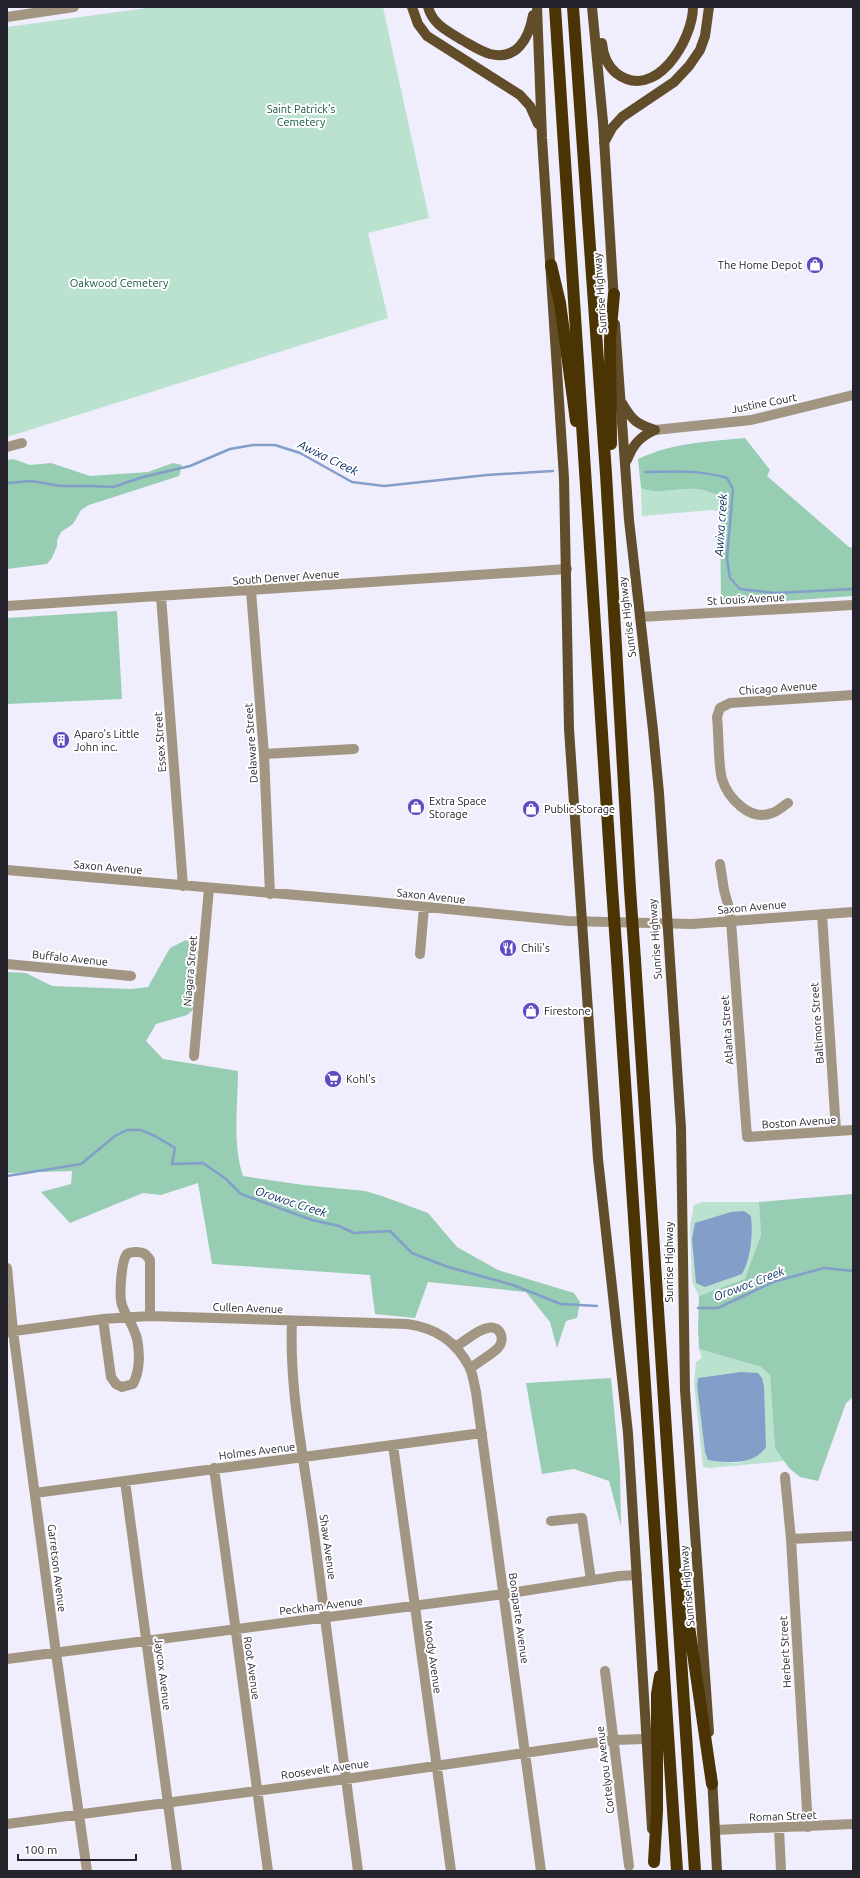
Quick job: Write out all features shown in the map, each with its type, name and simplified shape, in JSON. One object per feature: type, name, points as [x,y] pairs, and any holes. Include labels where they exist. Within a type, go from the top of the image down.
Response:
[{"type":"highway","points":[[555,7],[677,1871]]},
{"type":"highway","name":"Sunrise Highway","points":[[573,7],[606,474],[630,889],[695,1871]]},
{"type":"highway","points":[[551,265],[560,303],[573,409],[586,473]]},
{"type":"highway","points":[[606,474],[611,444],[610,339],[614,294]]},
{"type":"highway","points":[[673,1533],[686,1599],[712,1784]]},
{"type":"highway","points":[[654,1866],[657,1811],[657,1694],[663,1659]]},
{"type":"main road","points":[[412,7],[418,24],[427,36],[524,98],[535,114],[542,138]]},
{"type":"main road","points":[[428,7],[434,20],[444,29],[479,50],[498,55],[515,50],[525,41],[532,26],[536,7]]},
{"type":"main road","points":[[536,7],[542,138],[564,478],[567,569],[568,707],[598,1159],[627,1418],[654,1866]]},
{"type":"main road","points":[[593,7],[601,32],[603,52],[608,64],[621,76],[642,79],[661,71],[680,52],[691,28],[693,7]]},
{"type":"main road","name":"Sunrise Highway","points":[[593,7],[604,143],[629,520],[656,753],[681,1150],[685,1390],[703,1623],[716,1871]]},
{"type":"main road","points":[[604,143],[612,128],[622,117],[674,82],[689,66],[700,50],[705,36],[710,7]]},
{"type":"main road","points":[[620,401],[632,420],[640,425],[655,430]]},
{"type":"main road","points":[[625,464],[634,443],[642,436],[655,430]]},
{"type":"street","points":[[7,17],[74,7]]},
{"type":"street","name":"Justine Court","points":[[655,430],[751,420],[853,395]]},
{"type":"street","points":[[7,447],[22,443]]},
{"type":"street","name":"South Denver Avenue","points":[[7,606],[567,569]]},
{"type":"street","name":"Delaware Street","points":[[251,591],[264,754],[270,894]]},
{"type":"street","name":"Essex Street","points":[[161,596],[183,886]]},
{"type":"street","name":"St Louis Avenue","points":[[640,617],[853,604]]},
{"type":"street","name":"Chicago Avenue","points":[[788,803],[772,813],[758,814],[745,809],[732,800],[722,778],[717,718],[720,708],[730,703],[853,695]]},
{"type":"street","points":[[264,754],[354,749]]},
{"type":"street","name":"Atlanta Street","points":[[720,864],[731,921],[747,1137]]},
{"type":"street","name":"Saxon Avenue","points":[[7,870],[424,907],[513,917],[582,922],[667,924],[853,912]]},
{"type":"street","name":"Niagara Street","points":[[194,1056],[209,888]]},
{"type":"street","points":[[420,954],[424,907]]},
{"type":"street","name":"Baltimore Street","points":[[822,914],[836,1131]]},
{"type":"street","name":"Buffalo Avenue","points":[[7,964],[131,976]]},
{"type":"street","name":"Boston Avenue","points":[[747,1137],[853,1130]]},
{"type":"street","points":[[103,1319],[111,1377],[116,1384],[122,1387],[133,1384],[136,1378],[138,1355],[137,1339],[128,1316],[121,1304],[124,1261],[127,1255],[131,1252],[142,1252],[146,1254],[150,1260],[150,1316]]},
{"type":"street","name":"Garretson Avenue","points":[[7,1268],[10,1331],[35,1493],[87,1871]]},
{"type":"street","name":"Cullen Avenue","points":[[10,1331],[128,1316],[292,1322],[407,1324],[423,1326],[438,1333],[455,1347],[470,1369]]},
{"type":"street","name":"Shaw Avenue","points":[[292,1322],[290,1351],[303,1457],[326,1617],[358,1871]]},
{"type":"street","points":[[455,1347],[489,1327],[497,1329],[500,1332],[502,1342],[498,1348],[470,1369]]},
{"type":"street","name":"Bonaparte Avenue","points":[[470,1369],[476,1392],[482,1432],[541,1871]]},
{"type":"street","name":"Holmes Avenue","points":[[35,1493],[482,1432]]},
{"type":"street","name":"Moody Avenue","points":[[393,1445],[451,1871]]},
{"type":"street","name":"Root Avenue","points":[[214,1468],[268,1871]]},
{"type":"street","name":"Herbert Street","points":[[784,1477],[791,1539],[808,1827]]},
{"type":"street","name":"Jaycox Avenue","points":[[125,1480],[177,1871]]},
{"type":"street","points":[[551,1521],[582,1518],[591,1580]]},
{"type":"street","points":[[791,1539],[853,1536]]},
{"type":"street","name":"Peckham Avenue","points":[[7,1659],[504,1594],[591,1580],[637,1575]]},
{"type":"street","name":"Cortelyou Avenue","points":[[605,1672],[629,1866]]},
{"type":"street","name":"Roosevelt Avenue","points":[[7,1824],[346,1779],[614,1740],[646,1739]]},
{"type":"street","name":"Roman Street","points":[[715,1830],[853,1824]]},
{"type":"street","points":[[779,1828],[781,1871]]},
{"type":"green space","points":[[154,7],[383,7],[429,218],[368,233],[388,318],[7,437],[7,27]]},
{"type":"green space","points":[[745,438],[770,470],[767,476],[849,547],[853,548],[853,596],[725,605],[721,599],[720,512],[716,495],[696,489],[650,491],[641,488],[638,459],[652,453],[678,446]]},
{"type":"green space","points":[[13,459],[30,465],[51,463],[90,476],[148,472],[173,463],[182,465],[179,476],[89,505],[81,510],[73,524],[61,532],[52,558],[47,564],[7,569],[7,460]]},
{"type":"green space","points":[[641,488],[650,491],[696,489],[706,491],[716,495],[720,512],[712,510],[642,516]]},
{"type":"green space","points":[[117,611],[122,699],[7,704],[7,618]]},
{"type":"green space","points":[[186,940],[198,947],[194,1009],[187,1015],[156,1024],[146,1041],[163,1059],[238,1071],[236,1124],[238,1150],[243,1176],[303,1185],[365,1191],[428,1213],[457,1247],[498,1270],[574,1293],[580,1302],[577,1318],[566,1321],[557,1348],[550,1322],[526,1292],[428,1282],[415,1318],[375,1314],[370,1275],[212,1264],[198,1183],[161,1195],[143,1193],[70,1223],[41,1192],[71,1184],[72,1171],[7,1173],[7,972],[26,973],[52,986],[131,989],[148,987],[170,948]]},
{"type":"green space","points":[[853,1194],[853,1397],[846,1403],[818,1481],[800,1477],[789,1468],[775,1448],[770,1375],[761,1367],[699,1349],[699,1296],[745,1279],[761,1235],[759,1202]]},
{"type":"green space","points":[[702,1202],[759,1202],[761,1235],[745,1280],[699,1296],[692,1282],[690,1225],[694,1205]]},
{"type":"green space","points":[[699,1349],[761,1367],[770,1375],[775,1447],[785,1461],[710,1468],[703,1467],[694,1383],[696,1362],[702,1358]],"holes":[[[698,1378],[766,1444],[766,1447],[758,1455],[735,1463],[721,1461],[705,1452],[697,1386]]]},
{"type":"green space","points":[[611,1378],[620,1471],[621,1526],[609,1481],[574,1469],[542,1474],[526,1383]]},
{"type":"water","points":[[744,1211],[751,1216],[752,1231],[751,1246],[742,1274],[705,1287],[696,1283],[692,1239],[695,1223],[731,1212]]},
{"type":"water","points":[[741,1372],[758,1373],[762,1378],[764,1387],[766,1447],[755,1457],[740,1462],[708,1460],[705,1452],[697,1386],[698,1378]]},
{"type":"waterway","name":"Awixa Creek","points":[[7,483],[32,481],[60,486],[113,487],[143,477],[190,466],[230,449],[253,445],[275,445],[300,453],[352,482],[384,486],[487,475],[553,471]]},
{"type":"waterway","name":"Awixa creek","points":[[645,472],[696,472],[727,478],[733,489],[727,559],[730,578],[740,589],[775,593],[853,589]]},
{"type":"waterway","name":"Orowoc Creek","points":[[7,1176],[81,1164],[115,1136],[127,1130],[141,1130],[155,1136],[175,1148],[172,1164],[203,1163],[226,1179],[241,1194],[312,1220],[339,1226],[354,1233],[390,1231],[412,1253],[448,1267],[513,1285],[561,1304],[597,1306]]},
{"type":"waterway","name":"Orowoc Creek","points":[[698,1308],[718,1308],[773,1282],[824,1268],[853,1271]]},
{"type":"place","name":"The Home Depot","points":[[815,265]]},
{"type":"place","name":"Aparo's Little John inc.","points":[[61,740]]},
{"type":"place","name":"Extra Space Storage","points":[[416,807]]},
{"type":"place","name":"Public Storage","points":[[531,809]]},
{"type":"place","name":"Chili's","points":[[508,948]]},
{"type":"place","name":"Firestone","points":[[531,1011]]},
{"type":"place","name":"Kohl's","points":[[333,1079]]},
{"type":"park label","name":"Saint Patrick's Cemetery","points":[[301,115]]},
{"type":"park label","name":"Oakwood Cemetery","points":[[119,283]]}]
